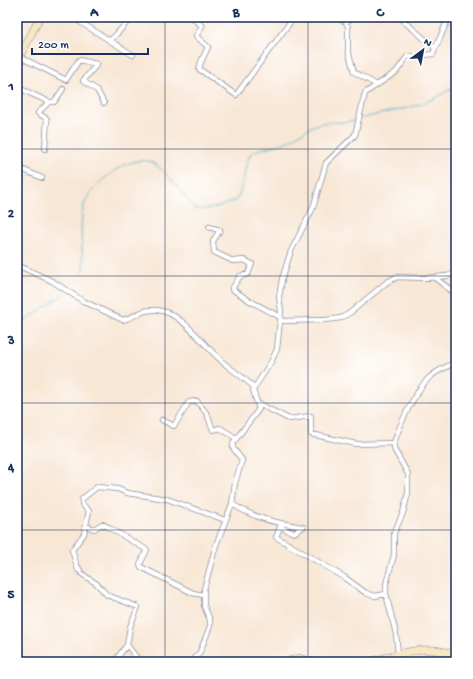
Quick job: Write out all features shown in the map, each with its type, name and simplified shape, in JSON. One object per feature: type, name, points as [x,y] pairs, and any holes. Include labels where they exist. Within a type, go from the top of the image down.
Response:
[{"type":"main road","points":[[18,60],[40,17]]},
{"type":"main road","points":[[369,662],[398,654],[436,649],[456,655]]},
{"type":"main road","points":[[285,662],[298,658],[312,662]]},
{"type":"street","points":[[72,17],[133,55]]},
{"type":"street","points":[[82,24],[90,17]]},
{"type":"street","points":[[111,40],[132,17]]},
{"type":"street","points":[[192,17],[202,26],[196,36],[208,47],[200,62],[199,69],[236,95],[294,17]]},
{"type":"street","points":[[336,17],[346,22],[348,27],[348,50],[354,72],[377,85]]},
{"type":"street","points":[[346,22],[354,17]]},
{"type":"street","points":[[399,17],[435,48]]},
{"type":"street","points":[[190,662],[200,652],[210,626],[210,620],[204,606],[203,595],[216,545],[232,504],[235,484],[242,460],[234,448],[233,443],[260,409],[253,390],[271,362],[277,348],[280,319],[279,297],[282,278],[291,251],[313,208],[326,163],[355,134],[365,93],[396,72],[407,57],[433,54],[449,17]]},
{"type":"street","points":[[18,60],[66,80],[79,60],[97,64],[83,81],[96,90],[104,103]]},
{"type":"street","points":[[17,87],[49,102],[54,102],[63,89]]},
{"type":"street","points":[[45,149],[47,119],[38,113],[49,102]]},
{"type":"street","points":[[17,167],[42,178]]},
{"type":"street","points":[[209,227],[220,230],[213,241],[214,252],[233,261],[244,260],[252,264],[248,274],[240,276],[232,289],[280,319],[326,320],[341,318],[351,312],[387,282],[396,277],[435,278],[456,273]]},
{"type":"street","points":[[17,265],[52,281],[83,301],[122,320],[144,311],[158,310],[176,318],[193,331],[225,364],[254,387]]},
{"type":"street","points":[[435,278],[456,294]]},
{"type":"street","points":[[398,654],[396,634],[386,594],[388,576],[394,555],[394,533],[403,513],[408,493],[408,474],[394,449],[394,442],[417,395],[428,379],[438,371],[456,362]]},
{"type":"street","points":[[162,420],[174,426],[188,402],[197,401],[207,414],[213,430],[220,428],[236,438]]},
{"type":"street","points":[[259,404],[288,419],[311,416],[311,434],[356,444],[394,442]]},
{"type":"street","points":[[114,662],[127,645],[130,627],[138,607],[121,602],[107,595],[97,584],[78,570],[72,550],[81,541],[89,511],[82,504],[82,499],[97,487],[118,489],[127,494],[167,499],[225,520]]},
{"type":"street","points":[[232,504],[249,514],[266,521],[303,527],[294,533],[280,527],[276,537],[344,577],[366,593],[375,596],[386,594]]},
{"type":"street","points":[[86,526],[94,530],[102,524],[108,527],[147,550],[140,564],[141,567],[193,593],[203,595]]},
{"type":"street","points":[[78,570],[79,563]]},
{"type":"street","points":[[127,645],[140,662]]},
{"type":"waterway","points":[[361,119],[421,104],[432,100],[456,85]]},
{"type":"waterway","points":[[81,273],[84,269],[81,228],[84,205],[88,197],[102,180],[122,166],[142,160],[151,162],[168,176],[194,209],[211,209],[236,200],[241,188],[247,163],[252,152],[286,142],[318,124],[356,120]]},
{"type":"waterway","points":[[17,326],[66,293]]}]
